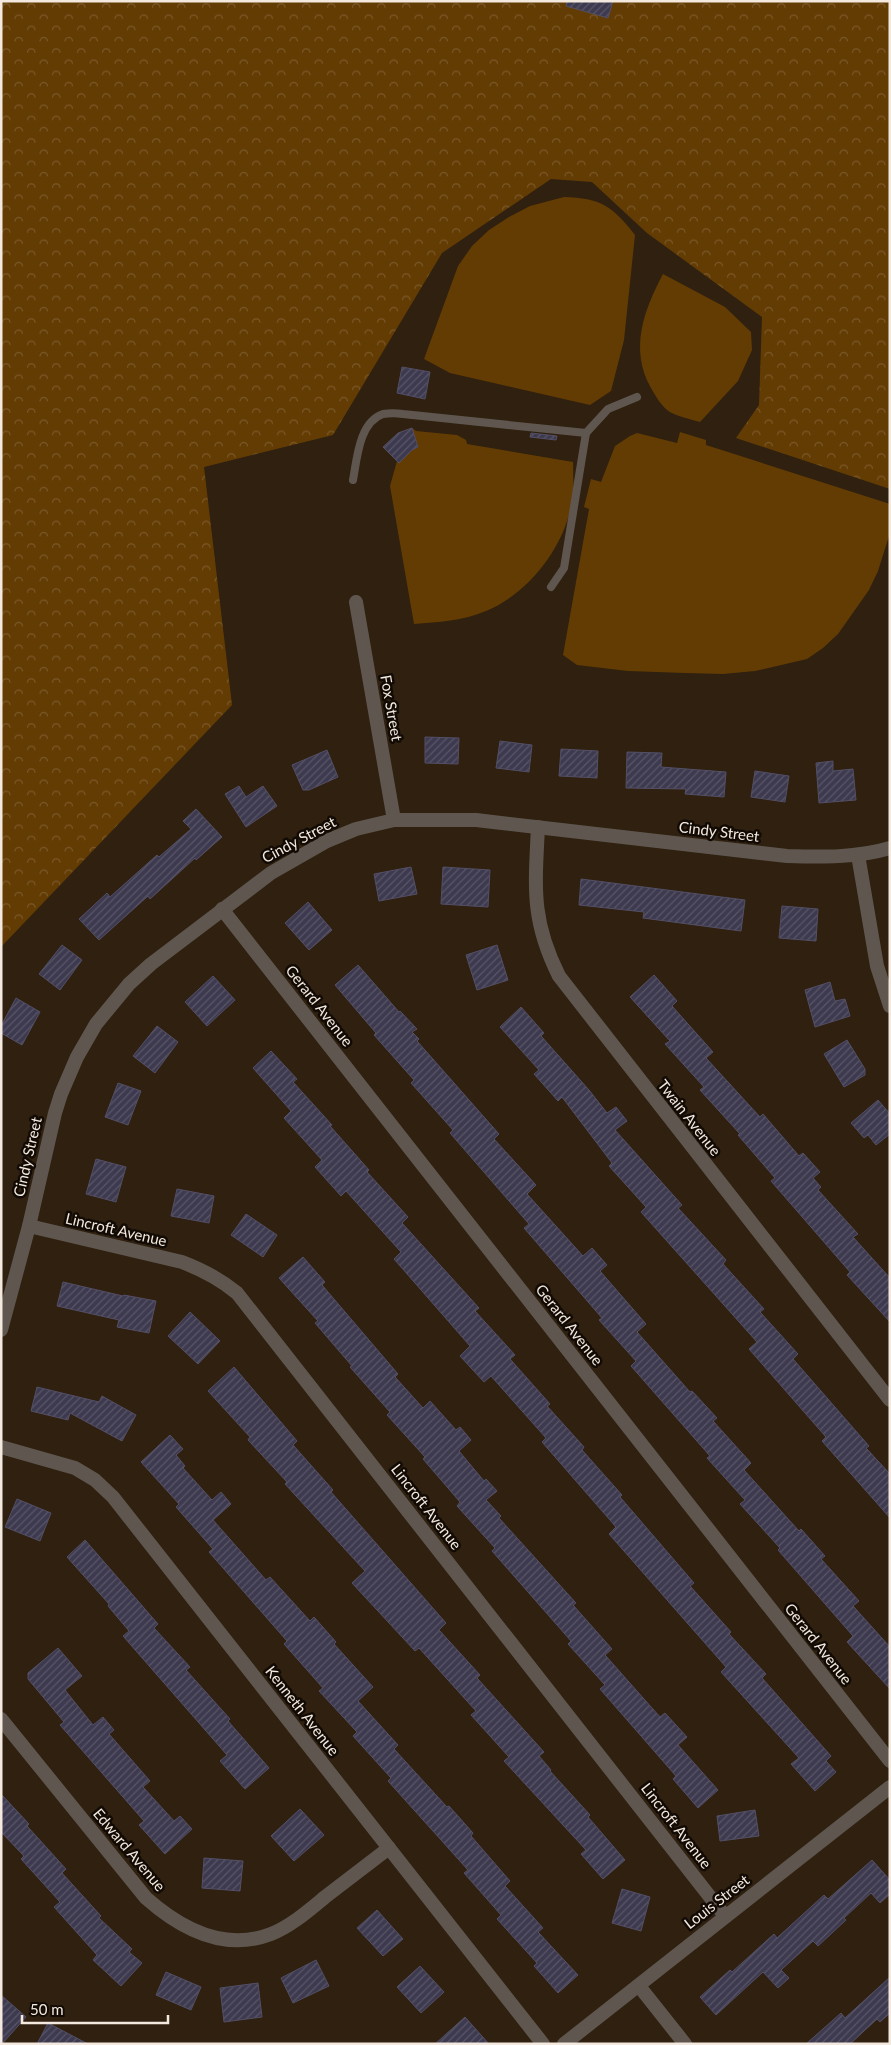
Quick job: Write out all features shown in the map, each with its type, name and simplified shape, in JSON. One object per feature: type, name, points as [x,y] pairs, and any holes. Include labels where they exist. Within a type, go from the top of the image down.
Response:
[{"type":"street","name":"Fox Street","points":[[356,602],[394,820]]},
{"type":"street","name":"Cindy Street","points":[[1,1330],[55,1113],[77,1057],[96,1024],[134,979],[222,909],[299,855],[356,829],[394,820],[476,820],[787,856],[826,857],[858,855],[890,848]]},
{"type":"street","name":"Twain Avenue","points":[[538,827],[535,882],[536,910],[547,951],[559,976],[890,1400]]},
{"type":"street","points":[[858,855],[877,966],[890,1006]]},
{"type":"street","name":"Gerard Avenue","points":[[222,909],[890,1762]]},
{"type":"street","name":"Lincroft Avenue","points":[[28,1226],[182,1262],[222,1280],[237,1293],[725,1916]]},
{"type":"street","name":"Kenneth Avenue","points":[[1,1447],[75,1468],[95,1480],[113,1497],[543,2044]]},
{"type":"street","name":"Edward Avenue","points":[[1,1719],[146,1898],[162,1912],[203,1935],[229,1941],[271,1934],[296,1920],[389,1848]]},
{"type":"street","name":"Louis Street","points":[[564,2044],[890,1787]]},
{"type":"street","points":[[639,1986],[685,2044]]},
{"type":"lane","points":[[551,587],[564,568],[586,433],[608,409],[636,396]]},
{"type":"lane","points":[[353,480],[359,447],[364,434],[373,420],[382,414],[403,414],[586,433]]},
{"type":"green space","points":[[1,1],[890,1],[890,489],[736,438],[759,405],[762,317],[647,233],[592,182],[551,179],[442,253],[333,435],[204,467],[232,705],[1,947]]},
{"type":"green space","points":[[564,197],[587,199],[605,206],[612,210],[635,235],[624,340],[611,391],[590,405],[450,373],[424,359],[458,266],[472,246],[489,230],[509,217],[530,206]]},
{"type":"green space","points":[[663,274],[725,307],[751,332],[752,350],[738,381],[700,422],[667,410],[655,395],[644,373],[640,344],[642,330],[650,302]]},
{"type":"green space","points":[[412,428],[416,431],[457,435],[466,440],[467,444],[573,462],[573,496],[563,532],[554,549],[544,565],[517,592],[502,603],[486,611],[468,617],[414,624],[390,486],[397,461],[399,463],[412,450],[418,447]]},
{"type":"green space","points":[[680,432],[706,440],[706,445],[890,504],[890,533],[878,571],[869,590],[838,634],[807,659],[755,671],[723,674],[628,671],[577,665],[563,655],[589,509],[584,507],[591,479],[601,482],[615,446],[630,436],[637,433],[677,443]]},
{"type":"building","points":[[567,1],[613,1],[608,18],[566,6]]},
{"type":"building","points":[[402,367],[430,372],[425,399],[397,393]]},
{"type":"building","points":[[412,428],[418,447],[412,450],[399,463],[383,447],[398,433]]},
{"type":"building","points":[[531,433],[557,436],[556,440],[530,437]]},
{"type":"building","points":[[425,737],[459,738],[458,764],[425,763]]},
{"type":"building","points":[[500,741],[532,745],[529,772],[496,768]]},
{"type":"building","points":[[561,749],[598,751],[597,778],[559,776]]},
{"type":"building","points":[[327,750],[338,777],[309,790],[303,790],[292,765]]},
{"type":"building","points":[[627,752],[662,753],[661,767],[726,772],[724,797],[685,794],[686,789],[626,788]]},
{"type":"building","points":[[833,761],[833,771],[853,769],[856,800],[819,803],[816,763]]},
{"type":"building","points":[[755,771],[789,776],[785,802],[751,797]]},
{"type":"building","points":[[239,786],[246,797],[263,786],[277,806],[246,827],[225,794]]},
{"type":"building","points":[[196,809],[222,837],[196,860],[195,858],[150,899],[148,896],[99,940],[79,919],[107,893],[110,897],[157,855],[159,857],[191,829],[183,821]]},
{"type":"building","points":[[411,867],[417,894],[379,901],[374,874]]},
{"type":"building","points":[[443,867],[490,870],[488,907],[441,904]]},
{"type":"building","points":[[581,879],[745,900],[741,931],[643,918],[644,912],[579,905]]},
{"type":"building","points":[[308,902],[332,930],[309,950],[285,923]]},
{"type":"building","points":[[782,906],[818,909],[816,941],[779,938]]},
{"type":"building","points":[[62,945],[82,960],[60,990],[39,974]]},
{"type":"building","points":[[497,945],[508,980],[477,990],[466,955]]},
{"type":"building","points":[[358,965],[399,1012],[417,1029],[412,1032],[419,1039],[417,1041],[499,1134],[494,1139],[536,1185],[527,1194],[583,1256],[592,1248],[607,1265],[600,1271],[646,1324],[637,1332],[690,1392],[692,1391],[717,1418],[713,1421],[751,1463],[744,1470],[799,1531],[801,1529],[825,1556],[821,1559],[859,1601],[853,1606],[890,1647],[890,1689],[847,1642],[853,1636],[778,1550],[780,1548],[740,1504],[745,1500],[707,1458],[710,1456],[631,1366],[636,1361],[599,1320],[602,1318],[524,1228],[529,1224],[450,1133],[453,1130],[411,1083],[414,1080],[374,1035],[376,1033],[335,985]]},
{"type":"building","points":[[654,975],[677,1001],[672,1006],[713,1052],[706,1058],[760,1117],[763,1114],[799,1156],[803,1153],[820,1172],[813,1178],[821,1187],[818,1190],[858,1234],[853,1237],[890,1278],[890,1322],[847,1275],[850,1272],[771,1181],[775,1178],[738,1135],[740,1134],[700,1090],[704,1087],[665,1044],[670,1041],[630,997]]},
{"type":"building","points":[[213,976],[235,1000],[207,1026],[185,1002]]},
{"type":"building","points":[[830,982],[835,1001],[845,999],[850,1016],[815,1027],[805,990]]},
{"type":"building","points":[[16,998],[40,1012],[22,1045],[1,1033],[1,1026]]},
{"type":"building","points":[[521,1007],[544,1033],[541,1036],[607,1113],[616,1107],[627,1121],[615,1130],[682,1205],[678,1208],[726,1260],[723,1264],[764,1309],[760,1312],[798,1354],[793,1359],[869,1446],[866,1448],[890,1474],[890,1518],[822,1441],[826,1437],[749,1349],[757,1342],[641,1212],[646,1207],[609,1166],[612,1163],[562,1097],[558,1101],[534,1074],[539,1070],[500,1027]]},
{"type":"building","points":[[157,1026],[178,1042],[155,1073],[133,1056]]},
{"type":"building","points":[[847,1040],[865,1069],[865,1075],[844,1087],[824,1054]]},
{"type":"building","points":[[271,1051],[297,1079],[293,1082],[369,1170],[367,1172],[408,1217],[402,1223],[479,1308],[475,1311],[515,1355],[510,1359],[550,1404],[547,1406],[584,1447],[582,1450],[622,1495],[620,1497],[694,1583],[690,1586],[731,1632],[729,1634],[766,1674],[762,1678],[831,1756],[826,1761],[836,1772],[815,1791],[791,1764],[799,1758],[721,1672],[726,1667],[609,1534],[616,1527],[542,1442],[546,1438],[491,1376],[484,1382],[460,1356],[470,1346],[394,1259],[401,1252],[346,1191],[341,1196],[315,1167],[322,1160],[284,1118],[291,1111],[253,1068]]},
{"type":"building","points":[[118,1083],[141,1091],[128,1125],[105,1117]]},
{"type":"building","points":[[878,1100],[890,1114],[890,1134],[876,1145],[868,1135],[864,1138],[851,1123]]},
{"type":"building","points":[[96,1159],[126,1167],[116,1202],[86,1194]]},
{"type":"building","points":[[177,1189],[214,1196],[209,1223],[171,1216]]},
{"type":"building","points":[[246,1214],[277,1235],[263,1257],[231,1235]]},
{"type":"building","points":[[303,1257],[325,1282],[322,1285],[398,1374],[395,1377],[423,1408],[430,1401],[456,1430],[460,1427],[471,1440],[459,1451],[484,1481],[486,1479],[497,1491],[486,1500],[501,1516],[499,1518],[576,1603],[573,1605],[612,1649],[605,1655],[660,1717],[665,1713],[687,1737],[678,1745],[718,1790],[698,1808],[673,1779],[676,1776],[600,1689],[605,1685],[568,1644],[571,1641],[492,1551],[495,1548],[457,1506],[460,1502],[423,1459],[425,1457],[387,1415],[390,1412],[350,1367],[352,1366],[315,1323],[318,1321],[279,1278]]},
{"type":"building","points":[[63,1282],[123,1296],[156,1301],[149,1333],[117,1327],[119,1320],[57,1306]]},
{"type":"building","points":[[190,1312],[220,1341],[198,1364],[168,1336]]},
{"type":"building","points":[[234,1367],[297,1441],[293,1445],[333,1490],[331,1492],[446,1623],[439,1630],[480,1675],[477,1678],[544,1752],[539,1756],[550,1771],[590,1815],[588,1817],[625,1860],[603,1879],[581,1854],[586,1850],[504,1761],[509,1757],[471,1715],[476,1711],[419,1648],[415,1651],[352,1583],[365,1571],[285,1484],[287,1482],[248,1440],[250,1437],[208,1391]]},
{"type":"building","points":[[37,1387],[99,1402],[102,1396],[136,1415],[122,1441],[70,1413],[68,1420],[31,1411]]},
{"type":"building","points":[[170,1435],[183,1449],[176,1455],[185,1466],[183,1468],[212,1500],[221,1492],[231,1504],[213,1520],[266,1580],[270,1577],[310,1621],[314,1617],[336,1642],[334,1644],[373,1687],[358,1701],[398,1745],[394,1749],[473,1833],[471,1836],[510,1881],[505,1886],[543,1928],[538,1932],[578,1975],[558,1993],[534,1966],[537,1963],[497,1919],[501,1915],[464,1873],[468,1870],[388,1781],[391,1778],[353,1736],[357,1732],[319,1691],[323,1688],[284,1644],[287,1641],[209,1552],[213,1549],[176,1507],[179,1504],[141,1462]]},
{"type":"building","points":[[17,1499],[51,1513],[40,1541],[5,1527]]},
{"type":"building","points":[[85,1540],[158,1624],[154,1628],[190,1667],[186,1670],[230,1719],[228,1721],[269,1768],[245,1789],[220,1761],[227,1755],[123,1636],[129,1631],[108,1606],[109,1604],[67,1557]]},
{"type":"building","points":[[58,1648],[82,1676],[65,1690],[93,1725],[103,1717],[114,1730],[109,1734],[150,1781],[143,1787],[174,1821],[180,1816],[192,1829],[165,1854],[139,1825],[144,1821],[60,1725],[64,1722],[28,1679],[28,1673]]},
{"type":"building","points":[[1,1794],[29,1824],[27,1826],[66,1869],[62,1873],[101,1916],[99,1918],[132,1949],[129,1952],[142,1963],[121,1986],[93,1960],[97,1955],[54,1907],[60,1902],[21,1859],[24,1856],[1,1832]]},
{"type":"building","points":[[300,1809],[324,1835],[294,1861],[271,1836]]},
{"type":"building","points":[[755,1810],[759,1836],[720,1841],[717,1816]]},
{"type":"building","points":[[204,1858],[243,1861],[240,1891],[202,1888]]},
{"type":"building","points":[[872,1860],[890,1880],[890,1894],[880,1903],[871,1893],[818,1946],[813,1941],[781,1970],[789,1978],[778,1988],[763,1972],[716,2015],[700,1997],[730,1970],[732,1972],[774,1934],[777,1938],[824,1895],[828,1899]]},
{"type":"building","points":[[622,1889],[650,1897],[641,1931],[612,1923]]},
{"type":"building","points":[[377,1910],[403,1939],[383,1956],[357,1928]]},
{"type":"building","points":[[316,1960],[329,1986],[293,2003],[281,1978]]},
{"type":"building","points":[[420,1966],[444,1992],[421,2013],[397,1987]]},
{"type":"building","points":[[166,1972],[201,1987],[191,2010],[156,1995]]},
{"type":"building","points":[[890,1977],[890,2013],[880,2022],[877,2019],[850,2044],[806,2044],[841,2013],[845,2018]]},
{"type":"building","points":[[258,1983],[262,2017],[224,2022],[220,1988]]},
{"type":"building","points":[[1,1995],[26,2017],[2,2044],[1,2044]]},
{"type":"building","points":[[465,2017],[489,2044],[435,2044]]},
{"type":"building","points":[[48,2023],[88,2044],[37,2044]]}]
